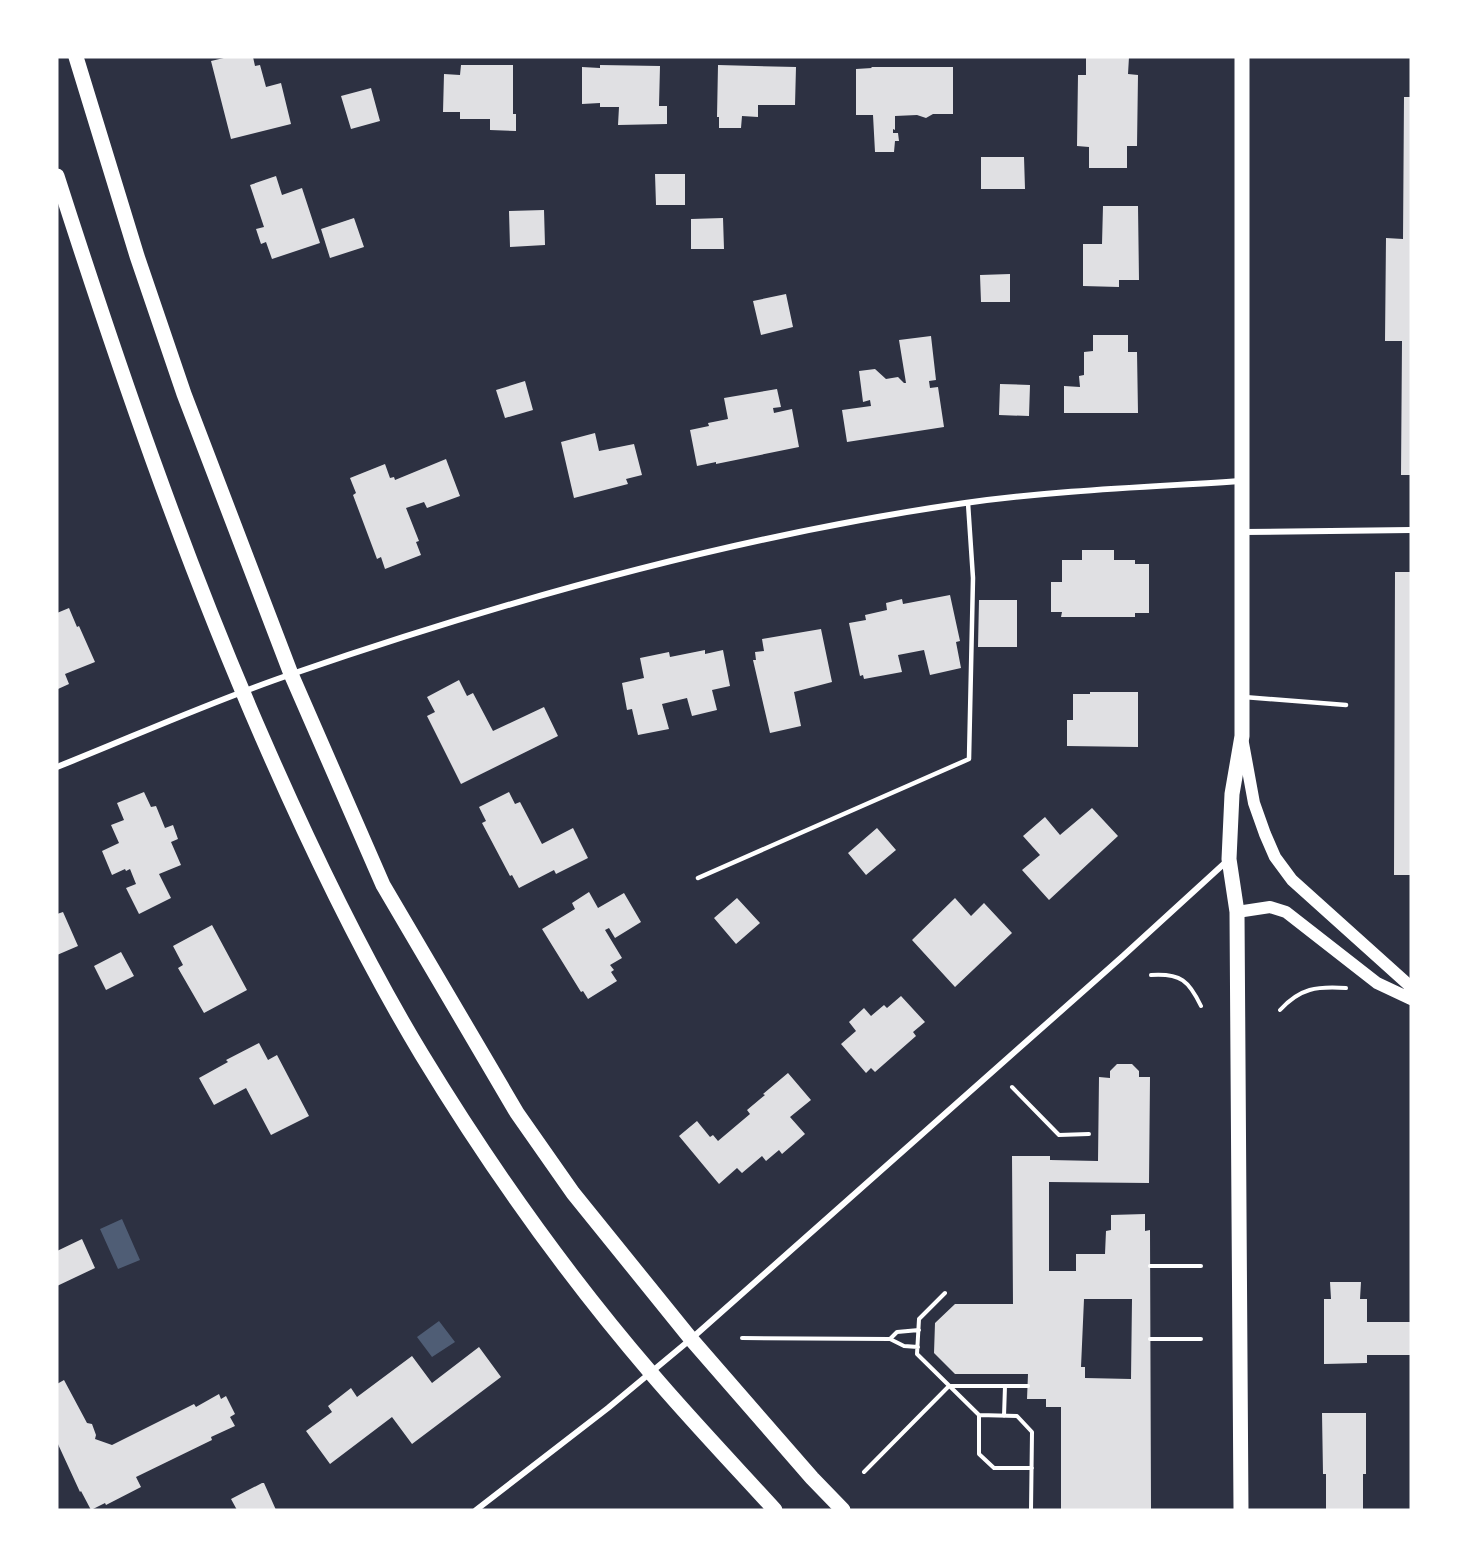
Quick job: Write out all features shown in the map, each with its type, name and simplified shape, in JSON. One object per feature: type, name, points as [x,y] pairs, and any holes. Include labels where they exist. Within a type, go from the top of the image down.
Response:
[{"type":"main road","points":[[76,57],[137,256],[184,394],[291,674],[383,885],[517,1113],[573,1193],[691,1339],[812,1478],[843,1510]]},
{"type":"main road","points":[[1241,1510],[1237,912],[1229,859],[1232,794],[1242,736],[1242,57]]},
{"type":"main road","points":[[57,176],[130,396],[216,629],[302,828],[348,923],[422,1054],[495,1169],[562,1262],[651,1373],[774,1510]]},
{"type":"main road","points":[[1242,736],[1254,803],[1275,857],[1292,880],[1411,987]]},
{"type":"main road","points":[[1237,912],[1270,907],[1286,912],[1377,983],[1411,999]]},
{"type":"street","points":[[57,767],[291,674],[545,595],[636,571],[812,530],[968,503],[1099,490],[1242,481]]},
{"type":"street","points":[[1242,532],[1411,530]]},
{"type":"street","points":[[476,1510],[691,1339],[1229,859]]},
{"type":"lane","points":[[698,878],[969,759],[973,578],[968,503]]},
{"type":"lane","points":[[1242,697],[1346,705]]},
{"type":"path","points":[[1151,975],[1165,974],[1180,978],[1191,986],[1201,1006]]},
{"type":"path","points":[[1280,1010],[1290,998],[1306,990],[1326,987],[1346,988]]},
{"type":"path","points":[[1012,1087],[1059,1134],[1089,1134]]},
{"type":"path","points":[[1150,1266],[1201,1266]]},
{"type":"path","points":[[945,1293],[919,1319],[917,1354],[979,1415],[1017,1416],[1032,1432],[1032,1510]]},
{"type":"path","points":[[890,1339],[897,1332],[919,1330]]},
{"type":"path","points":[[742,1338],[890,1339],[904,1346],[918,1347]]},
{"type":"path","points":[[1150,1339],[1201,1339]]},
{"type":"path","points":[[864,1472],[949,1386],[1028,1386]]},
{"type":"path","points":[[1005,1386],[1005,1416]]},
{"type":"path","points":[[979,1415],[979,1454],[994,1468],[1032,1468]]},
{"type":"water","points":[[122,1219],[140,1260],[118,1269],[100,1229]]},
{"type":"water","points":[[439,1321],[455,1342],[432,1357],[417,1337]]},
{"type":"building","points":[[228,57],[253,57],[255,66],[260,65],[266,87],[281,83],[291,124],[231,139],[211,61]]},
{"type":"building","points":[[1086,57],[1129,57],[1128,74],[1138,75],[1137,146],[1127,146],[1127,168],[1089,168],[1089,147],[1077,146],[1078,75],[1086,75]]},
{"type":"building","points":[[461,65],[513,65],[513,114],[516,114],[516,131],[490,130],[490,119],[460,119],[460,112],[443,112],[444,74],[460,75]]},
{"type":"building","points":[[600,65],[660,66],[659,106],[667,106],[667,124],[618,125],[619,107],[600,107],[600,103],[582,104],[582,67],[600,68]]},
{"type":"building","points":[[718,65],[796,67],[795,105],[758,105],[758,117],[742,116],[741,128],[719,128],[719,117],[717,117]]},
{"type":"building","points":[[953,67],[953,114],[933,114],[926,118],[917,115],[895,116],[893,133],[898,133],[899,141],[895,141],[894,152],[875,152],[873,115],[856,115],[856,69]]},
{"type":"building","points":[[371,88],[380,121],[351,129],[341,96]]},
{"type":"building","points":[[1404,97],[1411,97],[1411,475],[1401,475],[1402,341],[1385,341],[1386,238],[1403,239]]},
{"type":"building","points":[[981,157],[1024,157],[1025,189],[981,189]]},
{"type":"building","points":[[655,174],[685,174],[685,205],[656,205]]},
{"type":"building","points":[[276,176],[282,195],[302,188],[320,243],[272,259],[266,242],[261,244],[256,229],[264,227],[250,185]]},
{"type":"building","points":[[1103,206],[1138,206],[1139,280],[1119,280],[1119,287],[1083,286],[1083,244],[1102,244]]},
{"type":"building","points":[[544,210],[545,245],[510,247],[509,211]]},
{"type":"building","points":[[354,218],[364,247],[330,258],[321,229]]},
{"type":"building","points":[[723,218],[724,249],[691,249],[691,219]]},
{"type":"building","points":[[1010,274],[1010,302],[981,302],[980,275]]},
{"type":"building","points":[[786,294],[793,327],[761,335],[753,301]]},
{"type":"building","points":[[1093,335],[1128,335],[1128,352],[1137,352],[1138,413],[1064,413],[1064,386],[1080,387],[1079,376],[1084,375],[1084,352],[1093,351]]},
{"type":"building","points":[[931,336],[936,380],[929,381],[930,388],[938,387],[944,427],[847,442],[842,410],[871,406],[870,400],[863,402],[859,371],[875,369],[886,379],[898,377],[906,383],[899,340]]},
{"type":"building","points":[[525,381],[533,410],[505,418],[496,390]]},
{"type":"building","points":[[1000,384],[1030,385],[1029,416],[999,415]]},
{"type":"building","points":[[777,389],[781,407],[773,408],[774,413],[792,409],[799,447],[697,466],[690,430],[728,419],[724,398]]},
{"type":"building","points":[[595,433],[599,451],[634,444],[642,475],[626,479],[628,484],[574,498],[561,442]]},
{"type":"building","points":[[446,459],[460,496],[427,508],[424,502],[406,508],[419,541],[416,542],[421,555],[385,569],[381,557],[377,559],[353,495],[356,493],[350,478],[385,464],[390,478],[394,477],[395,480]]},
{"type":"building","points":[[1082,550],[1114,550],[1114,560],[1135,560],[1135,564],[1149,564],[1149,613],[1135,613],[1135,617],[1061,617],[1062,612],[1051,612],[1051,582],[1062,582],[1062,560],[1082,560]]},
{"type":"building","points":[[1395,572],[1411,572],[1411,875],[1394,875]]},
{"type":"building","points":[[950,595],[960,641],[956,642],[961,668],[930,675],[924,650],[898,655],[902,672],[864,679],[863,675],[860,676],[849,623],[866,620],[865,615],[887,610],[886,603],[902,599],[903,604]]},
{"type":"building","points":[[979,600],[1017,600],[1017,647],[978,647]]},
{"type":"building","points":[[69,608],[95,662],[65,674],[69,684],[58,689],[57,613]]},
{"type":"building","points":[[821,629],[832,682],[794,692],[801,726],[770,733],[753,660],[756,660],[755,652],[764,651],[762,639]]},
{"type":"building","points":[[705,650],[705,654],[723,650],[730,686],[712,690],[717,710],[692,716],[687,698],[662,704],[669,729],[638,735],[632,709],[627,710],[622,683],[644,678],[640,658],[669,652],[670,657]]},
{"type":"building","points":[[459,680],[467,696],[473,693],[493,731],[544,707],[558,736],[461,784],[427,716],[435,712],[427,697]]},
{"type":"building","points":[[1090,692],[1138,692],[1138,747],[1067,746],[1067,720],[1073,720],[1073,694],[1090,694]]},
{"type":"building","points":[[144,792],[151,807],[156,806],[165,828],[173,825],[178,839],[171,842],[181,865],[159,874],[171,898],[139,914],[126,888],[136,884],[130,869],[112,875],[102,851],[119,843],[111,825],[124,820],[117,803]]},
{"type":"building","points":[[509,792],[515,804],[520,802],[542,844],[573,828],[588,858],[556,874],[554,870],[519,888],[512,875],[510,876],[482,823],[486,821],[479,807]]},
{"type":"building","points":[[1092,808],[1118,836],[1049,900],[1022,870],[1040,855],[1023,836],[1045,817],[1060,835]]},
{"type":"building","points":[[877,828],[896,850],[866,875],[848,853]]},
{"type":"building","points":[[589,892],[598,908],[624,893],[641,922],[615,938],[609,928],[605,930],[622,958],[610,965],[614,970],[611,972],[617,981],[588,999],[583,991],[581,992],[542,929],[575,909],[572,903]]},
{"type":"building","points":[[737,898],[760,923],[736,944],[714,918]]},
{"type":"building","points":[[955,898],[971,916],[984,903],[1012,933],[955,987],[912,940]]},
{"type":"building","points":[[63,912],[78,946],[57,955],[57,914]]},
{"type":"building","points":[[212,925],[247,990],[204,1013],[178,968],[183,965],[173,946]]},
{"type":"building","points":[[121,952],[134,976],[106,990],[94,966]]},
{"type":"building","points":[[901,996],[925,1022],[913,1032],[916,1036],[875,1072],[871,1068],[866,1073],[841,1044],[856,1031],[849,1022],[864,1008],[871,1016],[884,1005],[887,1008]]},
{"type":"building","points":[[259,1043],[268,1060],[277,1055],[309,1116],[271,1135],[246,1088],[214,1105],[199,1078],[228,1062],[226,1060]]},
{"type":"building","points":[[1117,1064],[1132,1064],[1139,1071],[1139,1077],[1150,1077],[1149,1183],[1049,1182],[1049,1271],[1076,1271],[1076,1254],[1105,1254],[1106,1231],[1111,1230],[1111,1215],[1145,1214],[1145,1231],[1150,1230],[1151,1510],[1061,1510],[1061,1407],[1046,1407],[1046,1399],[1027,1399],[1028,1374],[955,1374],[934,1353],[935,1323],[955,1304],[1013,1304],[1012,1156],[1050,1156],[1050,1160],[1098,1161],[1099,1077],[1110,1078],[1110,1071]],"holes":[[[1084,1299],[1132,1299],[1131,1379],[1085,1378],[1085,1367],[1081,1367]]]},
{"type":"building","points":[[788,1073],[811,1100],[790,1117],[805,1134],[782,1154],[779,1150],[766,1161],[762,1156],[742,1173],[737,1168],[719,1184],[679,1136],[697,1121],[710,1137],[713,1135],[718,1141],[750,1114],[747,1110]]},
{"type":"building","points":[[82,1239],[95,1268],[57,1286],[57,1251]]},
{"type":"building","points":[[1330,1282],[1361,1282],[1360,1299],[1367,1299],[1367,1322],[1411,1322],[1411,1355],[1367,1355],[1367,1363],[1324,1364],[1324,1299],[1331,1299]]},
{"type":"building","points":[[479,1347],[501,1377],[412,1444],[392,1417],[330,1464],[306,1431],[332,1412],[328,1406],[351,1388],[357,1397],[412,1356],[432,1383]]},
{"type":"building","points":[[64,1380],[87,1423],[92,1424],[95,1439],[112,1445],[194,1404],[196,1407],[219,1394],[221,1399],[226,1396],[235,1414],[230,1417],[235,1426],[211,1437],[212,1440],[136,1477],[141,1487],[91,1510],[57,1442],[57,1384]]},
{"type":"building","points":[[1322,1413],[1366,1413],[1366,1474],[1363,1474],[1363,1509],[1326,1509]]},
{"type":"building","points":[[262,1483],[276,1510],[237,1510],[231,1499]]}]
